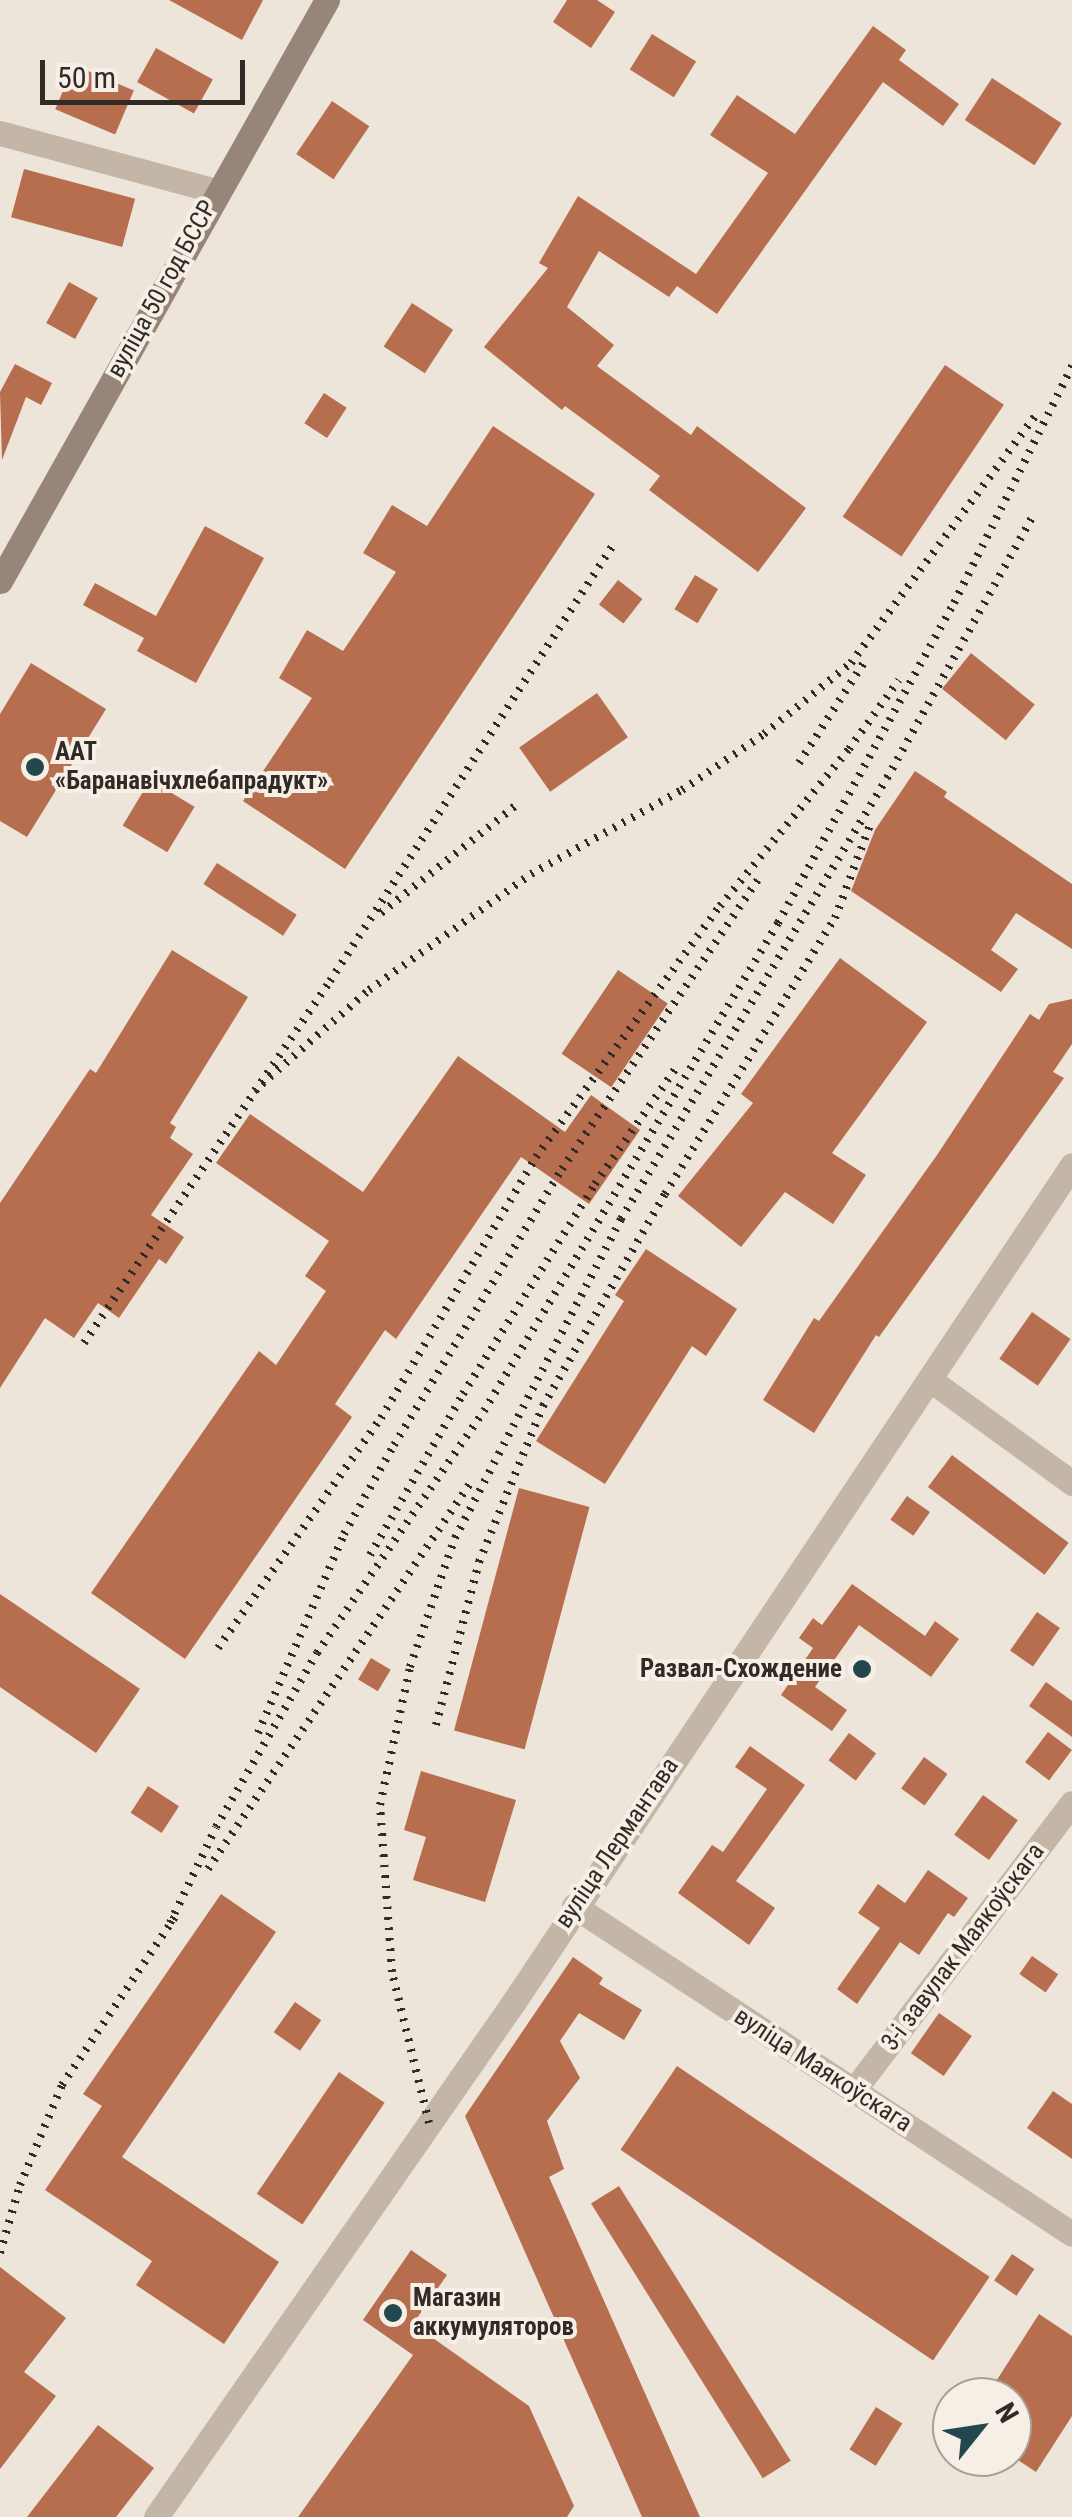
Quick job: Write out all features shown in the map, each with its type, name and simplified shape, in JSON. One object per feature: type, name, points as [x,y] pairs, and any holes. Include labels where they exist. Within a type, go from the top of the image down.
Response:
[{"type":"main road","name":"вуліца 50 год БССР","points":[[0,581],[216,191],[327,0]]},
{"type":"street","points":[[0,133],[216,191]]},
{"type":"street","name":"вуліца Лермантава","points":[[156,2517],[513,2002],[1072,1164]]},
{"type":"street","points":[[929,1379],[1072,1483]]},
{"type":"street","name":"3-і завулак Маякоўскага","points":[[854,2090],[1072,1803]]},
{"type":"street","name":"вуліца Маякоўскага","points":[[574,1906],[1072,2234]]},
{"type":"building","points":[[169,0],[263,0],[242,40]]},
{"type":"building","points":[[567,0],[597,0],[615,12],[591,48],[553,22]]},
{"type":"building","points":[[873,26],[906,50],[899,60],[959,104],[943,126],[883,82],[717,314],[677,286],[669,297],[599,251],[567,307],[614,345],[597,366],[691,435],[697,426],[806,508],[758,572],[649,490],[660,476],[565,406],[562,410],[484,347],[548,268],[539,263],[578,196],[696,274],[768,173],[710,135],[737,95],[795,134]]},
{"type":"building","points":[[652,34],[696,62],[674,97],[630,70]]},
{"type":"building","points":[[156,48],[213,80],[194,114],[137,82]]},
{"type":"building","points":[[74,65],[134,90],[115,135],[55,109]]},
{"type":"building","points":[[992,78],[1062,123],[1034,165],[965,120]]},
{"type":"building","points":[[332,101],[369,126],[334,179],[296,154]]},
{"type":"building","points":[[24,169],[135,199],[122,247],[11,217]]},
{"type":"building","points":[[69,282],[98,298],[75,339],[46,323]]},
{"type":"building","points":[[412,303],[453,330],[425,373],[384,347]]},
{"type":"building","points":[[15,364],[52,383],[41,405],[26,397],[2,460],[0,392]]},
{"type":"building","points":[[945,365],[1004,405],[902,556],[843,517]]},
{"type":"building","points":[[324,393],[347,408],[327,438],[304,423]]},
{"type":"building","points":[[493,426],[595,494],[345,869],[243,801],[312,698],[279,678],[307,630],[343,651],[396,572],[363,553],[392,505],[427,526]]},
{"type":"building","points":[[205,526],[264,558],[196,683],[137,651],[144,638],[83,605],[95,583],[156,616]]},
{"type":"building","points":[[695,575],[718,589],[698,623],[674,609]]},
{"type":"building","points":[[618,580],[642,599],[623,624],[599,604]]},
{"type":"building","points":[[971,653],[1035,705],[1006,740],[942,689]]},
{"type":"building","name":"ААТ «Баранавічхлебапрадукт»","points":[[31,663],[106,709],[27,837],[0,821],[0,714]]},
{"type":"building","points":[[597,693],[628,737],[550,792],[519,747]]},
{"type":"building","points":[[915,771],[947,792],[944,797],[1072,884],[1072,949],[1016,913],[991,950],[1018,969],[1001,992],[851,891],[875,830]]},
{"type":"building","points":[[150,780],[195,807],[167,852],[123,825]]},
{"type":"building","points":[[217,863],[297,915],[283,936],[203,884]]},
{"type":"building","points":[[172,950],[248,997],[170,1123],[176,1127],[170,1138],[193,1154],[151,1215],[184,1237],[166,1264],[159,1259],[119,1318],[98,1303],[74,1338],[45,1318],[0,1388],[0,1203],[90,1069],[96,1073]]},
{"type":"building","points":[[840,958],[927,1022],[832,1153],[866,1175],[833,1224],[785,1192],[741,1247],[678,1196],[753,1103],[741,1094]]},
{"type":"building","points":[[618,970],[668,1004],[611,1087],[562,1054]]},
{"type":"building","points":[[1072,999],[1072,1044],[1053,1072],[1064,1078],[879,1337],[876,1335],[814,1433],[763,1400],[814,1318],[819,1321],[937,1155],[1030,1014],[1039,1020],[1049,1004]]},
{"type":"building","points":[[458,1056],[565,1132],[591,1095],[640,1130],[589,1204],[521,1157],[396,1339],[385,1330],[335,1404],[352,1417],[185,1659],[91,1593],[259,1351],[276,1365],[326,1291],[305,1276],[329,1241],[216,1163],[250,1114],[363,1192]]},
{"type":"building","points":[[646,1249],[737,1309],[706,1356],[692,1346],[605,1484],[536,1441],[624,1301],[615,1295]]},
{"type":"building","points":[[1032,1312],[1071,1339],[1038,1386],[999,1359]]},
{"type":"building","points":[[952,1455],[1069,1543],[1045,1575],[928,1487]]},
{"type":"building","points":[[519,1488],[590,1507],[525,1749],[454,1730]]},
{"type":"building","points":[[907,1496],[930,1512],[913,1536],[890,1520]]},
{"type":"building","points":[[852,1584],[925,1636],[935,1621],[959,1639],[931,1677],[859,1625],[815,1687],[847,1710],[832,1731],[781,1695],[813,1648],[799,1638],[813,1618],[822,1625]]},
{"type":"building","points":[[0,1594],[140,1689],[96,1753],[0,1687]]},
{"type":"building","points":[[1037,1612],[1060,1628],[1033,1667],[1010,1651]]},
{"type":"building","points":[[371,1658],[391,1670],[378,1691],[358,1679]]},
{"type":"building","points":[[1046,1682],[1072,1701],[1072,1737],[1029,1706]]},
{"type":"building","points":[[1048,1732],[1072,1750],[1049,1780],[1025,1762]]},
{"type":"building","points":[[849,1733],[876,1753],[856,1781],[829,1760]]},
{"type":"building","points":[[750,1746],[805,1785],[736,1881],[775,1908],[749,1945],[678,1893],[712,1845],[723,1852],[767,1789],[735,1767]]},
{"type":"building","points":[[924,1757],[947,1774],[925,1806],[901,1789]]},
{"type":"building","points":[[421,1771],[516,1800],[485,1902],[413,1880],[426,1837],[404,1830]]},
{"type":"building","points":[[148,1786],[179,1806],[162,1833],[131,1813]]},
{"type":"building","points":[[983,1795],[1018,1820],[989,1860],[954,1835]]},
{"type":"building","points":[[928,1870],[968,1898],[954,1917],[948,1913],[919,1955],[900,1942],[857,2004],[837,1989],[880,1928],[858,1913],[878,1884],[905,1903]]},
{"type":"building","points":[[221,1894],[276,1932],[122,2157],[279,2262],[224,2344],[136,2285],[152,2261],[45,2190],[102,2106],[83,2094]]},
{"type":"building","points":[[1032,1956],[1058,1974],[1046,1992],[1019,1974]]},
{"type":"building","points":[[573,1957],[603,1978],[599,1984],[642,2010],[624,2040],[579,2013],[560,2041],[580,2078],[547,2121],[564,2169],[549,2177],[700,2517],[642,2517],[465,2116]]},
{"type":"building","points":[[295,2002],[321,2020],[300,2051],[274,2032]]},
{"type":"building","points":[[939,2013],[972,2036],[944,2076],[911,2053]]},
{"type":"building","points":[[677,2066],[990,2277],[933,2361],[621,2150]]},
{"type":"building","points":[[339,2072],[385,2103],[302,2225],[257,2194]]},
{"type":"building","points":[[1053,2091],[1072,2104],[1072,2159],[1027,2128]]},
{"type":"building","points":[[619,2186],[791,2461],[763,2478],[591,2203]]},
{"type":"building","points":[[411,2250],[447,2275],[413,2324],[529,2406],[574,2506],[567,2517],[298,2517],[413,2355],[363,2320]]},
{"type":"building","points":[[1012,2254],[1034,2269],[1016,2296],[994,2281]]},
{"type":"building","points":[[0,2267],[66,2318],[24,2372],[56,2396],[0,2469]]},
{"type":"building","points":[[1039,2314],[1072,2336],[1072,2416],[1036,2472],[1032,2469],[1032,2377],[999,2377]]},
{"type":"building","points":[[876,2407],[902,2423],[876,2466],[850,2449]]},
{"type":"building","points":[[98,2425],[154,2468],[116,2517],[27,2517]]},
{"type":"railway","points":[[170,1923],[216,1827],[317,1653],[484,1411],[778,923],[954,603],[1072,366]]},
{"type":"railway","points":[[254,1091],[369,990],[531,874],[682,790],[764,734],[851,663],[1036,415]]},
{"type":"railway","points":[[429,2123],[392,1972],[380,1805],[410,1667],[455,1538],[621,1219],[887,778],[1032,518]]},
{"type":"railway","points":[[84,1343],[330,981],[615,542]]},
{"type":"railway","points":[[799,763],[867,658]]},
{"type":"railway","points":[[218,1648],[381,1418],[536,1157],[720,906],[849,749],[899,680]]},
{"type":"railway","points":[[381,913],[520,802]]},
{"type":"railway","points":[[436,1725],[479,1562],[543,1406],[665,1194],[835,918],[870,825]]},
{"type":"railway","points":[[258,1733],[344,1534],[394,1445],[562,1169],[760,877]]},
{"type":"railway","points":[[370,1555],[463,1394],[595,1184],[676,1068]]},
{"type":"railway","points":[[208,1869],[472,1480]]},
{"type":"railway","points":[[0,2253],[20,2185],[62,2085],[177,1914]]},
{"type":"place","name":"ААТ «Баранавічхлебапрадукт»","points":[[35,767]]},
{"type":"place","name":"Развал-Схождение","points":[[862,1669]]},
{"type":"place","name":"Магазин аккумуляторов","points":[[393,2313]]}]
